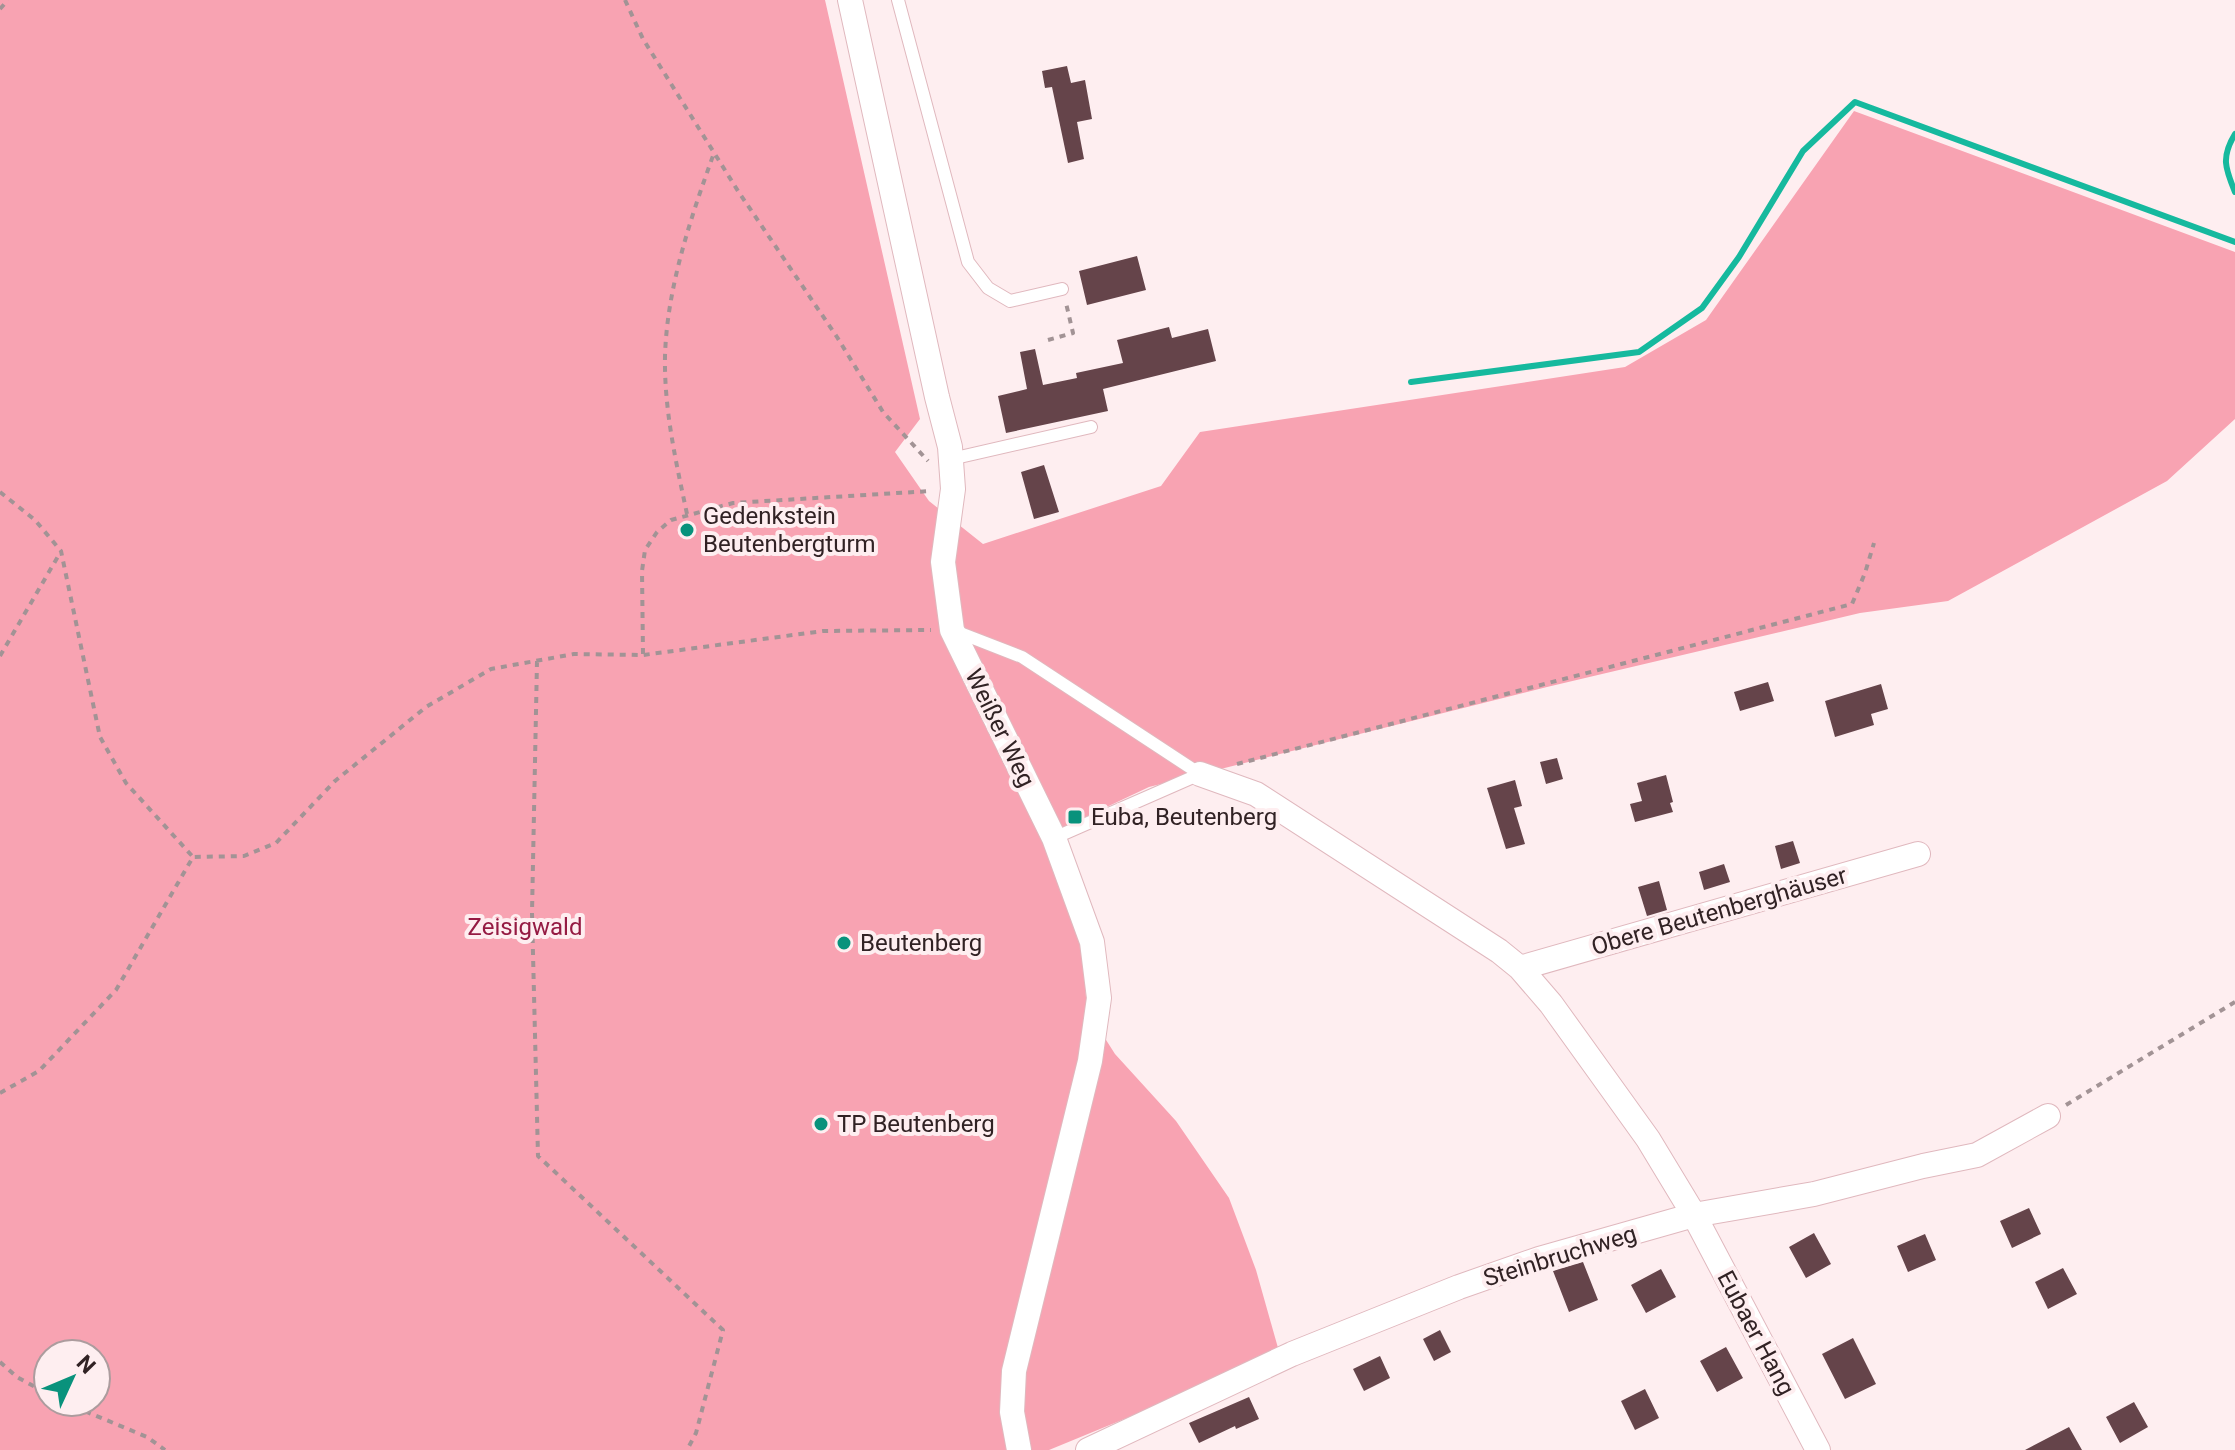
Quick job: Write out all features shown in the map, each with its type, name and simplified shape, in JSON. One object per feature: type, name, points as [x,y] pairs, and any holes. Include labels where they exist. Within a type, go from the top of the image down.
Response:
[{"type":"street","name":"Weißer Weg","points":[[850,0],[951,459],[953,489],[943,562],[952,630],[1054,838],[1092,942],[1099,998],[1090,1061],[1014,1371],[1012,1412],[1019,1450]]},
{"type":"street","points":[[1200,774],[1256,794],[1499,951],[1520,968],[1551,1004],[1639,1126],[1694,1215]]},
{"type":"street","name":"Obere Beutenberghäuser","points":[[1520,968],[1918,854]]},
{"type":"street","name":"Steinbruchweg","points":[[1088,1450],[1292,1354],[1459,1287],[1539,1259],[1694,1215],[1814,1194],[1977,1155],[2048,1116]]},
{"type":"street","name":"Eubaer Hang","points":[[1694,1215],[1818,1450]]},
{"type":"lane","points":[[898,0],[968,262],[988,288],[1010,301],[1062,289]]},
{"type":"lane","points":[[951,459],[1091,427]]},
{"type":"lane","points":[[952,630],[1022,657],[1200,774]]},
{"type":"lane","points":[[1054,838],[1200,774]]},
{"type":"path","points":[[0,9],[8,0]]},
{"type":"path","points":[[625,0],[643,39],[714,153],[837,337],[883,412],[953,489]]},
{"type":"path","points":[[687,514],[670,430],[665,355],[671,298],[694,209],[714,153]]},
{"type":"path","points":[[1048,340],[1073,333],[1069,315]]},
{"type":"path","points":[[643,655],[642,571],[645,550],[657,532],[671,520],[733,503],[953,489]]},
{"type":"path","points":[[0,492],[35,520],[61,551],[100,737],[126,783],[193,857],[244,856],[276,843],[335,781],[426,707],[491,669],[574,654],[643,655],[823,631],[952,630]]},
{"type":"path","points":[[1200,774],[1852,604],[1874,543]]},
{"type":"path","points":[[0,656],[61,551]]},
{"type":"path","points":[[537,661],[532,913],[538,1156],[723,1330],[696,1433],[687,1450]]},
{"type":"path","points":[[0,1093],[39,1071],[116,990],[193,857]]},
{"type":"path","points":[[2048,1116],[2235,1002]]},
{"type":"path","points":[[0,1362],[32,1385]]},
{"type":"path","points":[[101,1418],[147,1437],[165,1450]]},
{"type":"green space","name":"Zeisigwald","points":[[0,0],[825,0],[920,419],[895,452],[929,501],[983,544],[1161,486],[1200,432],[1625,367],[1706,320],[1854,111],[2235,252],[2235,419],[2167,481],[1948,601],[1860,613],[1547,687],[1149,787],[1041,838],[1081,932],[1087,1010],[1115,1054],[1176,1121],[1229,1198],[1256,1270],[1280,1355],[1049,1450],[0,1450]]},
{"type":"building","points":[[1067,66],[1071,83],[1085,80],[1092,119],[1077,122],[1084,159],[1068,163],[1052,87],[1045,88],[1042,71]]},
{"type":"building","points":[[1137,256],[1146,290],[1087,305],[1079,271]]},
{"type":"building","points":[[1169,327],[1172,338],[1208,329],[1216,361],[1103,389],[1108,411],[1006,433],[998,396],[1027,389],[1020,352],[1035,349],[1043,385],[1077,378],[1076,373],[1123,363],[1117,340]]},
{"type":"building","points":[[1044,465],[1059,512],[1034,519],[1021,472]]},
{"type":"building","points":[[1768,682],[1774,701],[1740,711],[1734,692]]},
{"type":"building","points":[[1881,684],[1888,709],[1871,714],[1874,725],[1835,737],[1825,701]]},
{"type":"building","points":[[1557,758],[1563,779],[1546,784],[1540,762]]},
{"type":"building","points":[[1666,775],[1673,812],[1635,822],[1630,804],[1642,801],[1637,783]]},
{"type":"building","points":[[1515,780],[1522,806],[1514,808],[1525,844],[1506,849],[1487,788]]},
{"type":"building","points":[[1793,841],[1800,863],[1781,869],[1775,846]]},
{"type":"building","points":[[1724,864],[1730,882],[1704,890],[1699,872]]},
{"type":"building","points":[[1659,881],[1667,910],[1647,916],[1638,887]]},
{"type":"building","points":[[2029,1208],[2041,1234],[2012,1248],[2000,1221]]},
{"type":"building","points":[[1814,1233],[1831,1264],[1806,1278],[1789,1247]]},
{"type":"building","points":[[1925,1234],[1936,1260],[1908,1272],[1897,1246]]},
{"type":"building","points":[[1583,1262],[1598,1300],[1569,1312],[1553,1271]]},
{"type":"building","points":[[2063,1268],[2077,1294],[2048,1309],[2035,1282]]},
{"type":"building","points":[[1661,1269],[1676,1297],[1646,1313],[1631,1285]]},
{"type":"building","points":[[1440,1330],[1451,1352],[1434,1361],[1423,1339]]},
{"type":"building","points":[[1853,1338],[1876,1384],[1845,1399],[1822,1354]]},
{"type":"building","points":[[1726,1347],[1743,1378],[1717,1392],[1700,1361]]},
{"type":"building","points":[[1380,1356],[1390,1378],[1364,1391],[1353,1369]]},
{"type":"building","points":[[1645,1389],[1659,1418],[1635,1430],[1621,1401]]},
{"type":"building","points":[[1249,1397],[1259,1419],[1236,1429],[1235,1426],[1199,1443],[1189,1423]]},
{"type":"building","points":[[2134,1402],[2148,1427],[2120,1443],[2106,1417]]},
{"type":"building","points":[[2069,1427],[2082,1450],[2025,1450]]},
{"type":"waterway","points":[[1411,382],[1639,352],[1702,308],[1739,257],[1803,151],[1855,102],[2235,242]]},
{"type":"waterway","points":[[2235,134],[2226,156],[2235,192]]},
{"type":"place","name":"Gedenkstein Beutenbergturm","points":[[687,530]]},
{"type":"place","name":"Euba, Beutenberg","points":[[1075,817]]},
{"type":"place","name":"Beutenberg","points":[[844,943]]},
{"type":"place","name":"TP Beutenberg","points":[[821,1124]]}]
